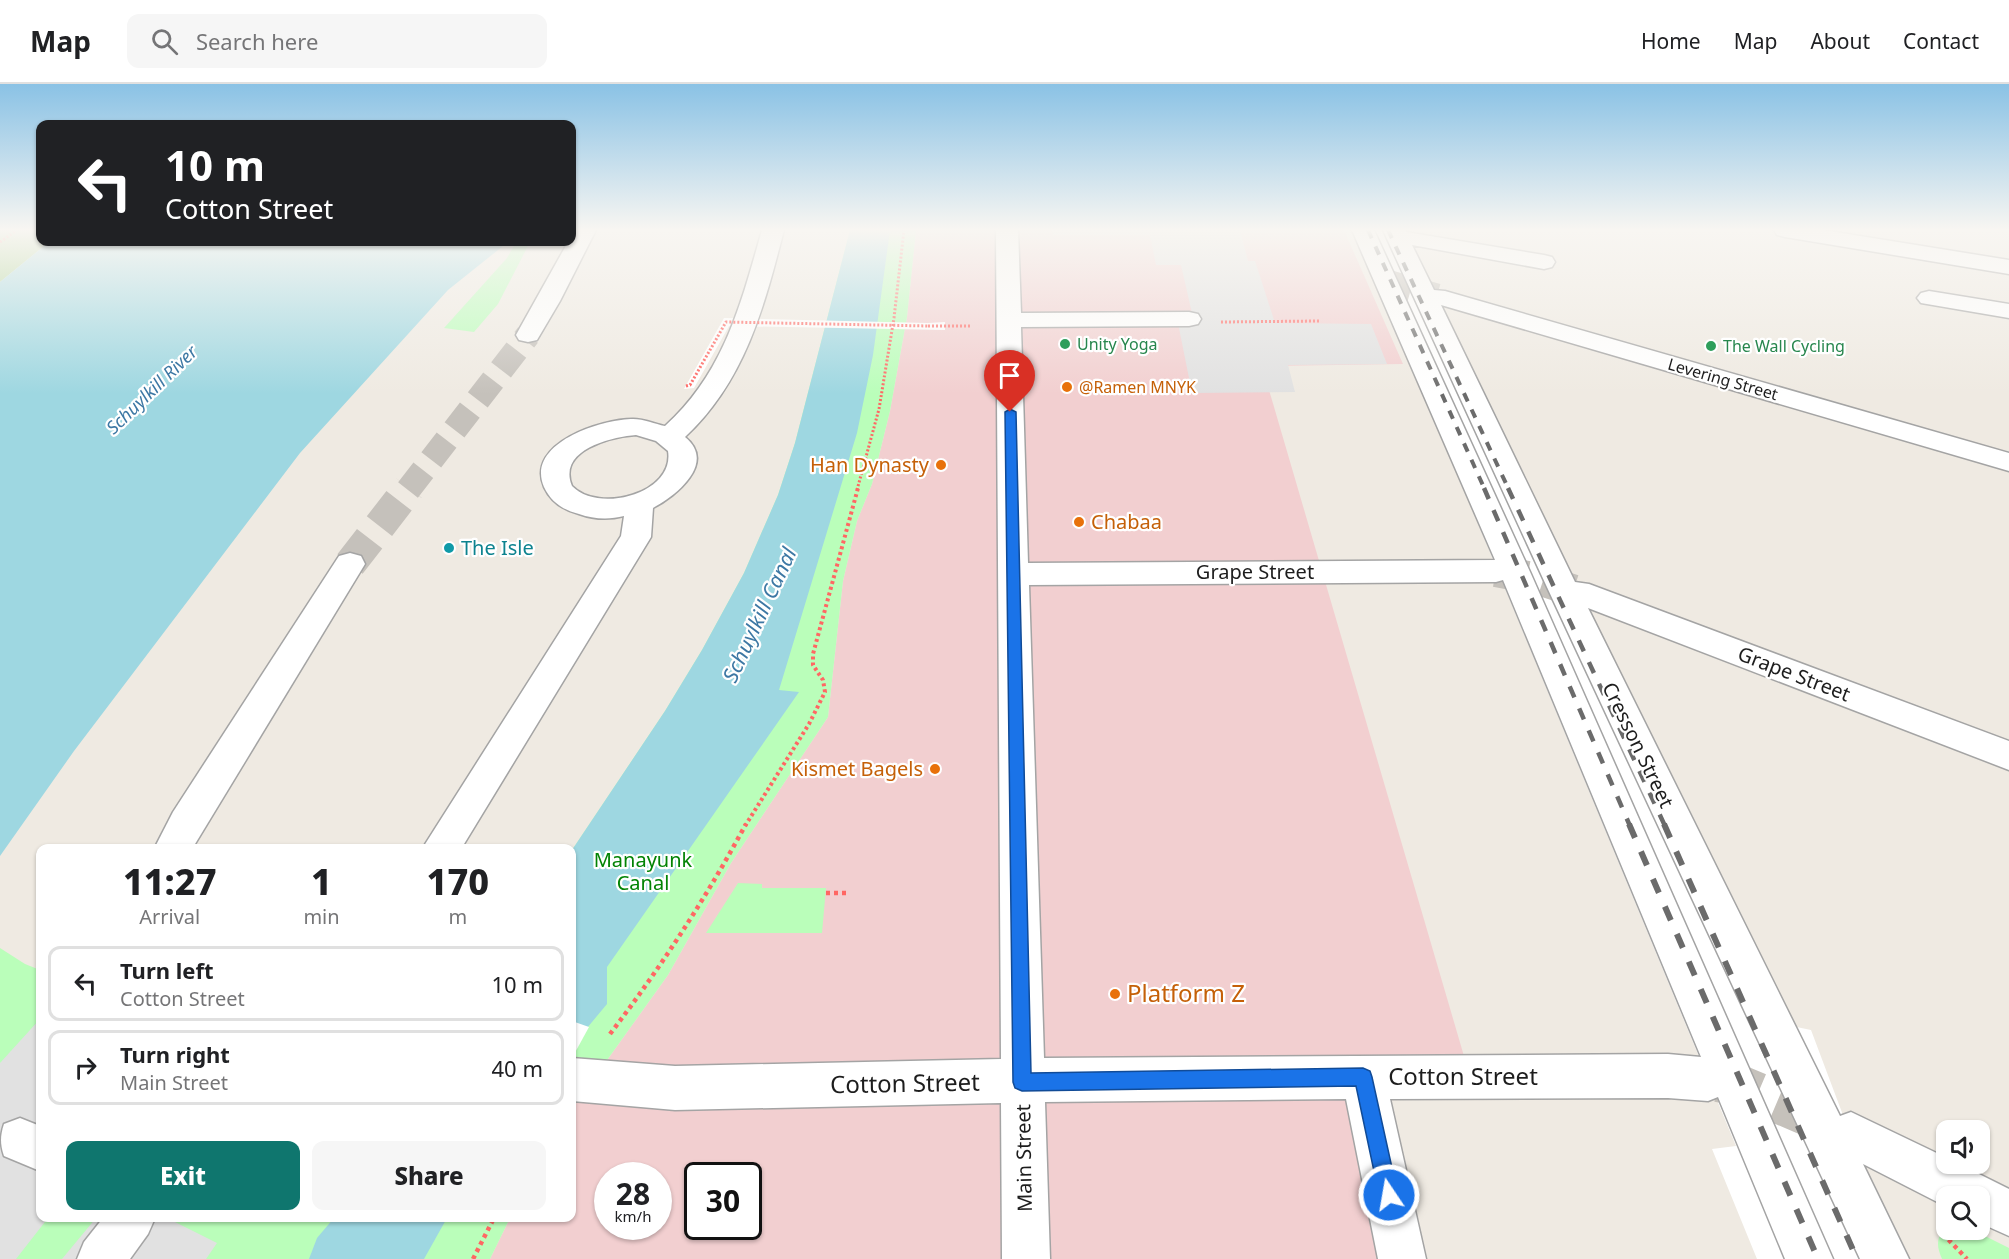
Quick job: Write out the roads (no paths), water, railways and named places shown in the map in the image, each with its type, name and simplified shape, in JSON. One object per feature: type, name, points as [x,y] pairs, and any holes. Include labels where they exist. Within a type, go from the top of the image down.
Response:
[{"type":"street","points":[[528,335],[557,285]]},
{"type":"street","points":[[670,436],[700,409],[736,352],[756,285]]},
{"type":"street","name":"Main Street","points":[[1008,285],[1026,1259]]},
{"type":"street","points":[[1387,285],[1516,574],[1809,1259]]},
{"type":"street","name":"Cresson Street","points":[[1425,285],[1561,585],[1885,1259]]},
{"type":"street","name":"Levering Street","points":[[1437,296],[2009,462]]},
{"type":"street","points":[[1929,298],[2009,311]]},
{"type":"street","points":[[1009,320],[1189,319]]},
{"type":"street","points":[[636,427],[655,430],[670,436],[681,446],[684,458],[681,471],[672,484],[657,496],[638,504],[615,509],[593,509],[574,504],[561,495],[555,482],[555,469],[563,455],[576,443],[594,434],[615,428],[636,427]]},
{"type":"street","points":[[444,844],[636,537],[639,520],[638,504]]},
{"type":"street","points":[[176,844],[186,823],[350,564]]},
{"type":"street","name":"Grape Street","points":[[1013,574],[1488,571]]},
{"type":"street","name":"Grape Street","points":[[1578,592],[2009,756]]},
{"type":"street","name":"Cotton Street","points":[[576,1080],[675,1088],[1363,1077],[1668,1076],[1708,1079]]},
{"type":"street","points":[[1363,1077],[1402,1259]]},
{"type":"street","points":[[1851,1134],[1954,1186]]},
{"type":"street","points":[[1990,1204],[2009,1213]]},
{"type":"street","points":[[101,1259],[129,1222]]},
{"type":"water","name":"Schuylkill River","points":[[0,285],[454,285],[300,453],[74,751],[0,856]]},
{"type":"water","name":"Manayunk Canal","points":[[836,285],[883,285],[873,355],[857,433],[779,690],[799,692],[607,967],[607,1004],[576,1041],[576,844],[665,711],[702,650],[744,573],[778,495],[795,443]]},
{"type":"water","points":[[331,1222],[445,1222],[424,1259],[309,1259],[317,1238]]},
{"type":"tunnel","points":[[1397,285],[1437,296]]},
{"type":"tunnel","points":[[408,490],[528,335]]},
{"type":"tunnel","points":[[350,564],[409,488]]},
{"type":"tunnel","points":[[1496,571],[1538,579],[1578,592]]},
{"type":"tunnel","points":[[1718,1081],[1735,1084],[1829,1124]]},
{"type":"railway","points":[[1393,285],[1485,490]]},
{"type":"railway","points":[[1414,285],[1509,490]]},
{"type":"railway","points":[[1484,488],[1630,826]]},
{"type":"railway","points":[[1508,488],[1665,826]]},
{"type":"railway","points":[[1629,824],[1818,1259]]},
{"type":"railway","points":[[1664,824],[1857,1259]]},
{"type":"place","name":"Unity Yoga","points":[[1065,344]]},
{"type":"place","name":"The Wall Cycling","points":[[1711,346]]},
{"type":"place","name":"@Ramen MNYK","points":[[1067,387]]},
{"type":"place","name":"Han Dynasty","points":[[941,465]]},
{"type":"place","name":"Chabaa","points":[[1079,522]]},
{"type":"place","name":"The Isle","points":[[449,548]]},
{"type":"place","name":"Kismet Bagels","points":[[935,769]]},
{"type":"place","name":"Platform Z","points":[[1115,994]]},
{"type":"water label","name":"Schuylkill Canal","points":[[760,615]]}]
